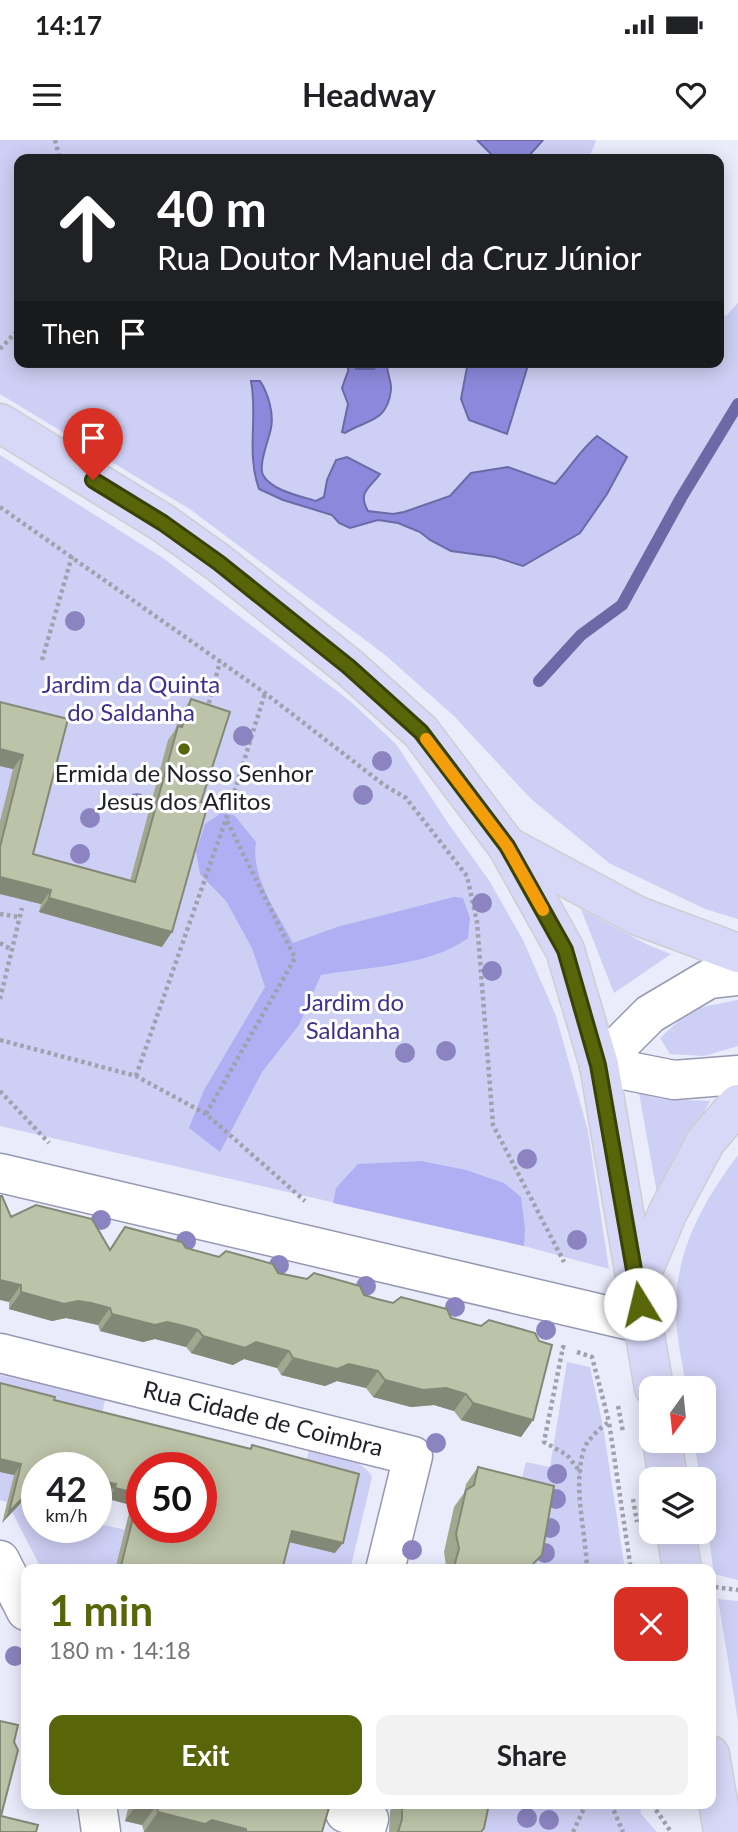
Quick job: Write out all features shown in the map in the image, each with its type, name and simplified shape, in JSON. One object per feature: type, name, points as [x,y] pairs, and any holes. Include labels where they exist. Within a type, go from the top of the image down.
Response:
[{"type":"main road","points":[[0,423],[174,531],[219,563],[349,667],[421,732],[507,846],[565,950],[598,1065],[652,1376]]},
{"type":"main road","points":[[507,846],[638,916],[738,953]]},
{"type":"main road","points":[[637,1285],[668,1212],[706,1141],[738,1104]]},
{"type":"main road","points":[[678,1544],[681,1564]]},
{"type":"main road","points":[[716,1791],[723,1832]]},
{"type":"street","points":[[598,1065],[650,1014],[709,979],[738,976]]},
{"type":"street","points":[[598,1065],[674,1080],[738,1075]]},
{"type":"street","points":[[0,1173],[644,1324]]},
{"type":"street","name":"Rua Cidade de Coimbra","points":[[0,1353],[413,1456],[386,1564]]},
{"type":"street","points":[[0,1560],[21,1601]]},
{"type":"street","points":[[98,1809],[101,1832]]},
{"type":"street","points":[[345,1809],[345,1813],[369,1819],[365,1832]]},
{"type":"path","points":[[0,349],[14,334]]},
{"type":"path","points":[[0,507],[265,693],[384,785],[406,798],[467,876],[477,922],[493,1125],[564,1262],[551,1259]]},
{"type":"path","points":[[42,660],[72,556]]},
{"type":"path","points":[[204,721],[220,662]]},
{"type":"path","points":[[136,1076],[226,819],[265,693]]},
{"type":"path","points":[[206,1114],[295,958],[226,819]]},
{"type":"path","points":[[0,999],[22,908]]},
{"type":"path","points":[[0,914],[19,917]]},
{"type":"path","points":[[0,943],[12,950]]},
{"type":"path","points":[[0,1040],[136,1076],[206,1114],[305,1201]]},
{"type":"path","points":[[0,1091],[51,1146]]},
{"type":"path","points":[[291,1198],[318,1204]]},
{"type":"path","points":[[581,1473],[567,1455],[544,1442],[563,1347],[592,1357],[610,1422],[630,1564]]},
{"type":"path","points":[[586,1564],[580,1490],[584,1447],[610,1422]]},
{"type":"path","points":[[716,1587],[738,1590]]},
{"type":"path","points":[[573,1832],[584,1809]]},
{"type":"path","points":[[613,1809],[623,1832]]},
{"type":"path","points":[[655,1809],[671,1832]]},
{"type":"green space","points":[[0,140],[477,140],[491,154],[14,154],[14,368],[724,368],[724,315],[738,303],[738,919],[705,909],[609,863],[530,798],[454,716],[384,654],[191,510],[0,394]]},
{"type":"green space","points":[[543,140],[596,140],[591,154],[531,154]]},
{"type":"green space","points":[[0,455],[163,558],[350,701],[396,744],[490,882],[523,940],[556,1016],[588,1131],[609,1269],[524,1246],[0,1126]]},
{"type":"green space","points":[[581,909],[648,945],[671,954],[614,993]]},
{"type":"green space","points":[[738,1000],[738,1046],[704,1056],[670,1054],[660,1038],[692,1009]]},
{"type":"green space","points":[[639,1093],[661,1099],[710,1101],[658,1199]]},
{"type":"green space","points":[[738,1155],[738,1580],[716,1574],[716,1564],[713,1564],[710,1544],[716,1544],[716,1467],[698,1467],[696,1453],[716,1453],[716,1376],[684,1376],[676,1318],[679,1273],[692,1231]]},
{"type":"green space","points":[[567,1362],[590,1367],[603,1426],[624,1564],[529,1564],[519,1490],[526,1462],[550,1467]]},
{"type":"green space","points":[[0,1375],[105,1400],[100,1424],[60,1452],[37,1452],[47,1408],[0,1396]]},
{"type":"green space","points":[[309,1450],[353,1461],[367,1470],[372,1477],[351,1564],[280,1564]]},
{"type":"green space","points":[[0,1472],[14,1475],[7,1502],[0,1500]]},
{"type":"green space","points":[[7,1502],[21,1504],[21,1529]]},
{"type":"green space","points":[[112,1527],[126,1530],[118,1564],[39,1564],[28,1543],[112,1543]]},
{"type":"green space","points":[[718,1599],[738,1601],[738,1721]]},
{"type":"green space","points":[[479,1809],[640,1809],[641,1814],[657,1832],[475,1832]]},
{"type":"shaded area","points":[[477,140],[543,140],[531,154],[491,154]]},
{"type":"shaded area","points":[[348,368],[387,368],[391,390],[385,409],[375,419],[345,433],[342,432],[348,404],[342,388]]},
{"type":"shaded area","points":[[467,368],[527,368],[507,434],[469,420],[461,399]]},
{"type":"shaded area","points":[[251,381],[260,381],[271,410],[272,422],[264,452],[263,475],[280,489],[316,501],[324,497],[327,480],[336,460],[347,457],[380,474],[364,495],[368,511],[393,514],[450,496],[471,473],[508,467],[555,484],[597,436],[627,457],[607,494],[580,533],[523,566],[495,557],[451,551],[420,532],[398,523],[378,520],[350,528],[339,523],[332,515],[283,500],[259,489],[253,462]]},
{"type":"shaded area","points":[[221,813],[234,815],[256,842],[255,855],[261,881],[293,943],[337,927],[454,897],[463,898],[470,918],[468,938],[436,954],[398,964],[321,975],[299,1025],[262,1072],[220,1152],[189,1128],[204,1090],[265,987],[252,948],[226,901],[200,874],[196,851],[205,824]]},
{"type":"shaded area","points":[[421,1161],[466,1170],[504,1183],[521,1197],[524,1246],[333,1203],[336,1188],[358,1164]]},
{"type":"building","points":[[191,699],[230,712],[201,802],[208,804],[172,932],[49,898],[51,890],[0,877],[0,847],[23,755],[0,749],[0,702],[68,719],[33,854],[135,882],[178,726],[182,727]]},
{"type":"building","points":[[0,1196],[11,1217],[36,1205],[92,1219],[110,1250],[125,1227],[182,1242],[186,1248],[219,1257],[226,1251],[273,1264],[278,1273],[307,1279],[314,1273],[360,1286],[364,1295],[377,1299],[393,1303],[401,1297],[447,1309],[451,1318],[481,1326],[489,1320],[535,1333],[539,1341],[552,1345],[533,1420],[473,1403],[466,1394],[446,1388],[423,1390],[385,1380],[378,1371],[349,1364],[337,1369],[293,1358],[289,1351],[256,1342],[245,1348],[203,1336],[198,1330],[180,1325],[167,1322],[155,1325],[112,1314],[110,1308],[91,1303],[78,1301],[64,1304],[21,1292],[21,1285],[0,1280]]},
{"type":"building","points":[[0,1383],[55,1397],[54,1400],[251,1449],[252,1445],[359,1474],[343,1543],[292,1531],[284,1564],[122,1564],[127,1543],[217,1543],[217,1452],[126,1452],[126,1491],[115,1488],[116,1484],[112,1483],[112,1452],[21,1452],[21,1464],[0,1459]]},
{"type":"building","points":[[21,1464],[21,1500],[9,1512]]},
{"type":"building","points":[[478,1467],[554,1486],[542,1555],[533,1564],[455,1564],[459,1549],[456,1534],[466,1490],[474,1485]]},
{"type":"building","points":[[0,1721],[18,1725],[14,1742],[18,1750],[1,1816],[38,1825],[36,1832],[0,1832]]},
{"type":"building","points":[[158,1809],[329,1809],[322,1832],[246,1832],[246,1829],[212,1820],[205,1824],[158,1812]]},
{"type":"building","points":[[402,1809],[488,1809],[481,1832],[398,1832]]},
{"type":"waterway","points":[[539,681],[581,635],[622,605],[681,498],[738,404]]},
{"type":"slow traffic","points":[[426,739],[507,846],[543,910]]},
{"type":"place","name":"Ermida de Nosso Senhor Jesus dos Aflitos","points":[[184,749]]},
{"type":"route","points":[[93,480],[163,523],[219,563],[349,667],[421,732],[507,846],[565,950],[598,1065],[640,1304]]},
{"type":"park label","name":"Jardim da Quinta do Saldanha","points":[[131,699]]},
{"type":"park label","name":"Jardim do Saldanha","points":[[353,1017]]}]
